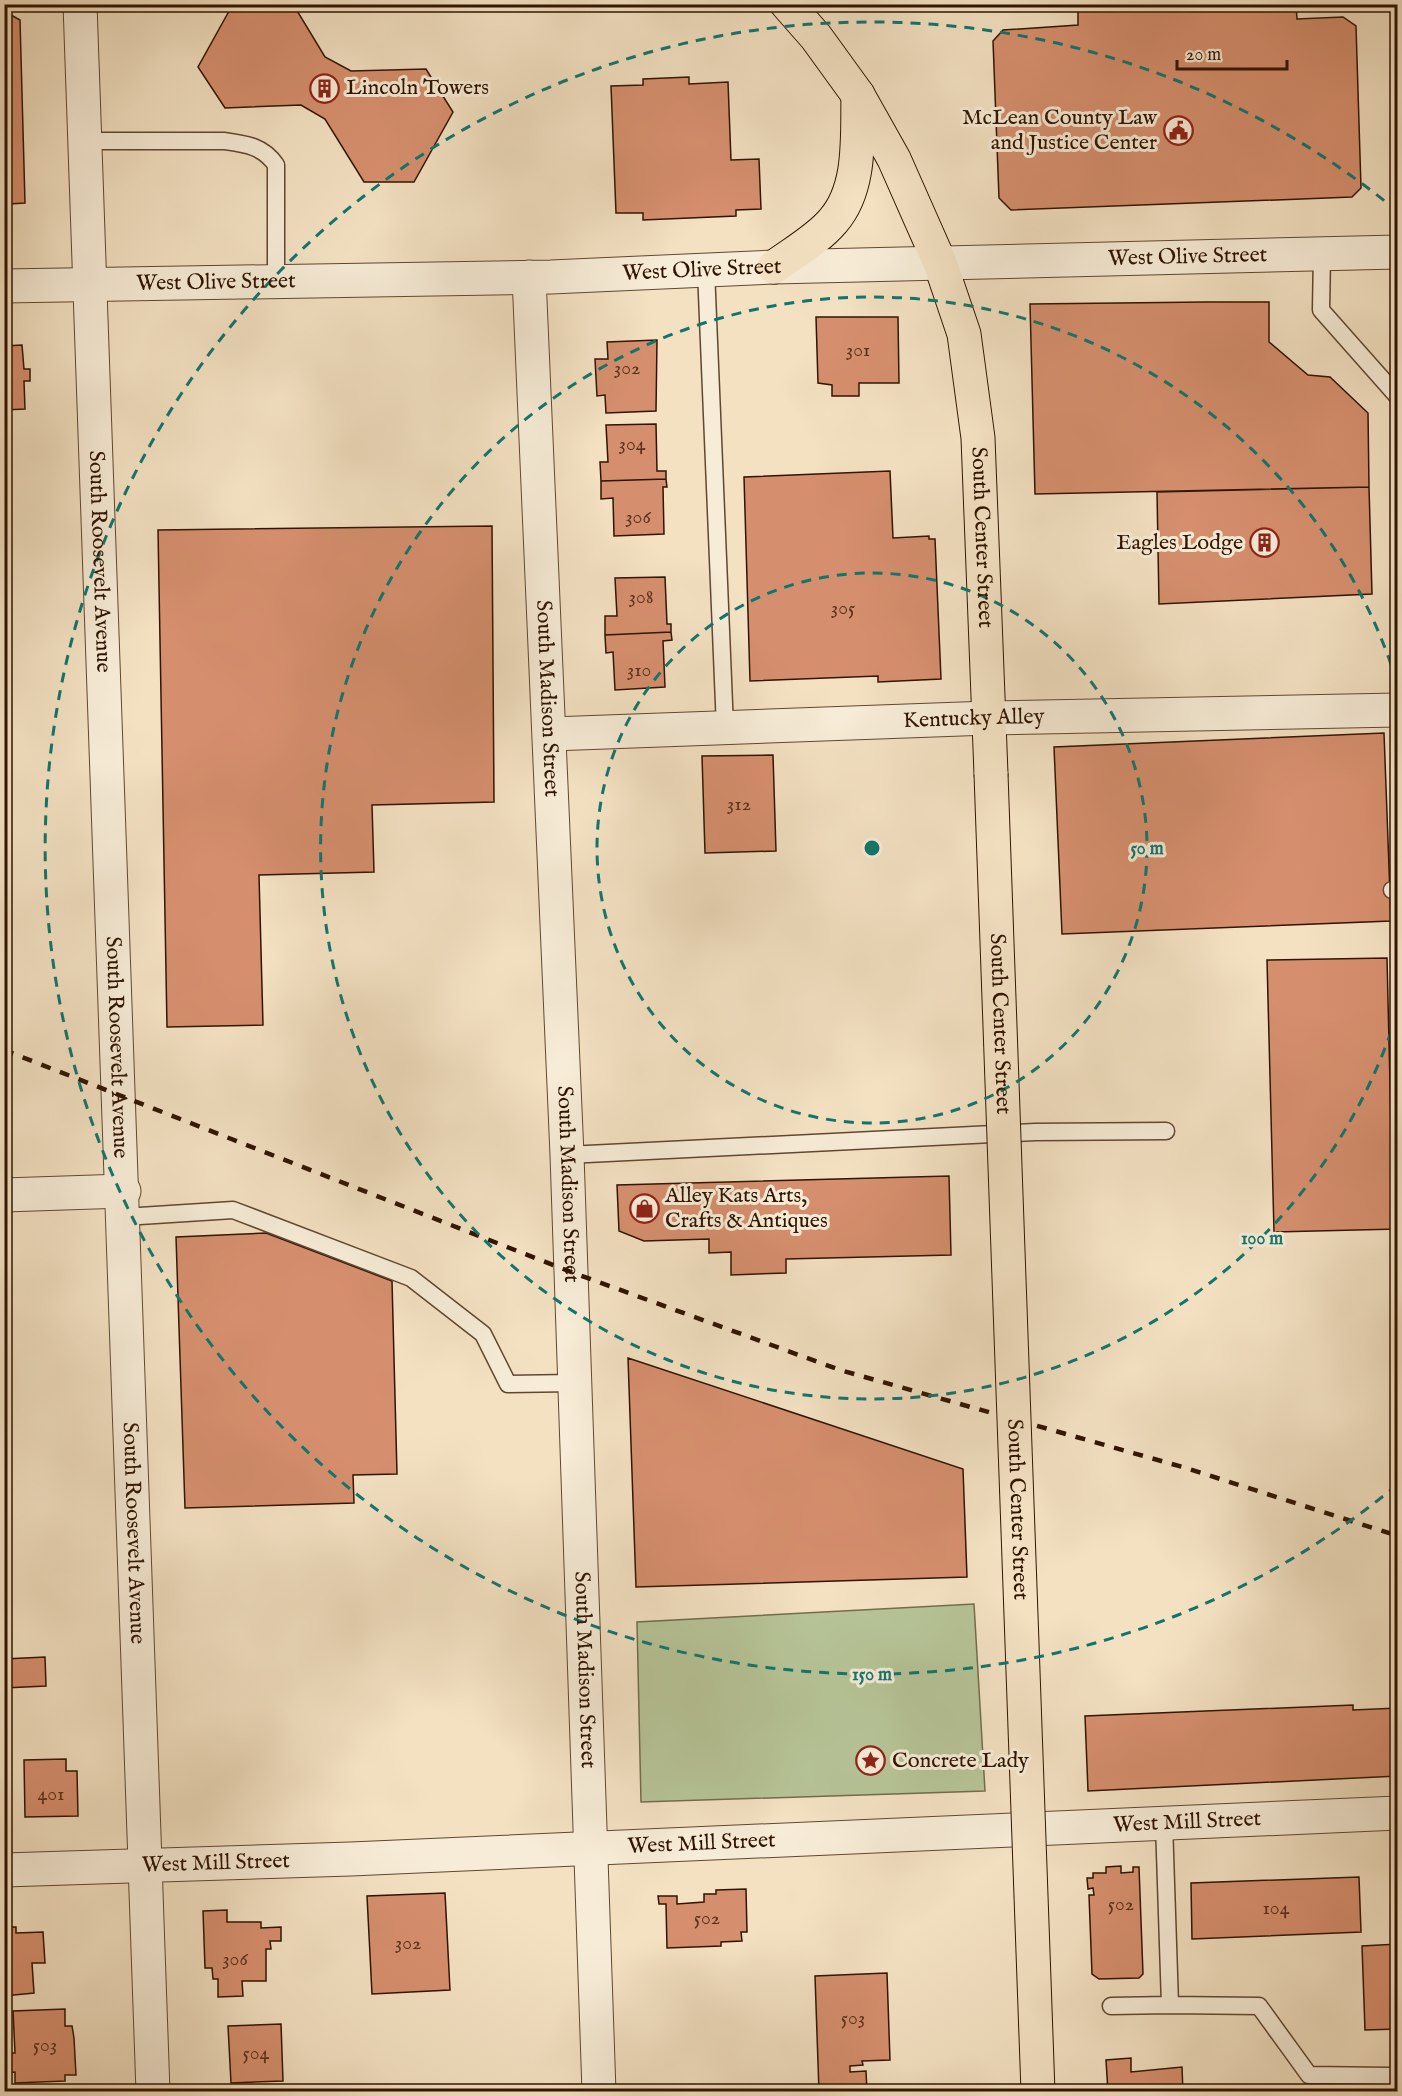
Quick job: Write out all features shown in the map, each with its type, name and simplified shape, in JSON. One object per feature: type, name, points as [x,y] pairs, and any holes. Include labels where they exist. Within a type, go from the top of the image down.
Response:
[{"type":"main road","name":"South Center Street","points":[[787,4],[816,37],[858,95],[894,159],[940,263],[964,334],[978,438],[1038,2091]]},
{"type":"main road","points":[[774,267],[833,222],[842,209],[856,164],[858,95]]},
{"type":"street","name":"South Roosevelt Avenue","points":[[80,4],[88,284],[124,1204],[153,2091]]},
{"type":"street","name":"West Olive Street","points":[[4,286],[529,277],[774,267],[1398,252]]},
{"type":"street","name":"South Madison Street","points":[[529,277],[551,734],[599,2091]]},
{"type":"street","name":"Kentucky Alley","points":[[551,734],[989,718],[1398,710]]},
{"type":"street","points":[[4,1195],[124,1204]]},
{"type":"street","name":"West Mill Street","points":[[4,1870],[591,1848],[1398,1813]]},
{"type":"lane","points":[[83,141],[224,141],[260,148],[276,165],[276,280]]},
{"type":"lane","points":[[1322,254],[1321,310],[1398,397]]},
{"type":"lane","points":[[706,270],[725,728]]},
{"type":"lane","points":[[567,1155],[1035,1132],[1166,1131]]},
{"type":"lane","points":[[124,1204],[233,1210],[411,1278],[483,1334],[508,1384],[574,1383]]},
{"type":"lane","points":[[1164,1823],[1170,2005]]},
{"type":"lane","points":[[1111,2006],[1259,2006],[1309,2075],[1389,2076]]},
{"type":"green space","points":[[974,1604],[985,1791],[641,1802],[637,1622]]},
{"type":"building","name":"Lincoln Towers","points":[[233,4],[293,4],[325,57],[351,71],[426,69],[453,112],[414,182],[364,182],[325,119],[301,105],[225,108],[198,67]]},
{"type":"building","name":"McLean County Law and Justice Center","points":[[1078,4],[1296,4],[1297,19],[1343,17],[1356,26],[1361,188],[1352,197],[1011,210],[999,198],[993,41],[1003,30],[1078,25]]},
{"type":"building","points":[[1296,4],[1398,4],[1398,5],[1297,9]]},
{"type":"building","points":[[4,11],[20,20],[25,203],[9,204],[11,232],[4,232]]},
{"type":"building","points":[[689,77],[689,84],[728,82],[731,160],[759,159],[761,209],[736,210],[736,216],[643,220],[643,213],[616,213],[611,86],[643,85],[643,79]]},
{"type":"building","points":[[1269,302],[1269,342],[1308,375],[1330,377],[1368,413],[1369,487],[1035,494],[1030,304]]},
{"type":"building","points":[[816,317],[898,317],[899,383],[859,383],[859,396],[832,396],[832,385],[818,383]]},
{"type":"building","points":[[657,340],[656,411],[606,413],[605,395],[597,396],[595,359],[608,359],[607,342]]},
{"type":"building","points":[[22,345],[24,369],[30,369],[30,381],[24,381],[25,409],[4,410],[4,346]]},
{"type":"building","points":[[656,424],[657,471],[666,471],[666,479],[601,481],[600,462],[608,462],[606,425]]},
{"type":"building","points":[[890,471],[893,538],[929,536],[929,539],[935,539],[941,679],[878,682],[878,676],[750,681],[744,477]]},
{"type":"building","points":[[666,479],[667,487],[663,487],[664,534],[614,536],[613,498],[601,499],[601,481]]},
{"type":"building","name":"Eagles Lodge","points":[[1369,487],[1372,594],[1159,604],[1157,492]]},
{"type":"building","points":[[492,526],[494,802],[372,805],[374,872],[259,875],[263,1025],[167,1027],[158,530]]},
{"type":"building","points":[[665,577],[667,624],[671,624],[671,632],[605,635],[605,616],[617,616],[615,578]]},
{"type":"building","points":[[671,632],[672,640],[663,641],[665,687],[615,690],[613,652],[606,653],[605,635]]},
{"type":"building","points":[[1384,733],[1391,921],[1062,934],[1054,747]]},
{"type":"building","points":[[773,755],[776,851],[705,853],[702,756]]},
{"type":"building","points":[[1387,958],[1391,1126],[1398,1125],[1398,1229],[1274,1232],[1267,960]]},
{"type":"building","points":[[949,1176],[951,1255],[786,1259],[786,1273],[731,1275],[731,1252],[709,1253],[709,1239],[644,1241],[619,1231],[617,1185]]},
{"type":"building","points":[[266,1233],[392,1281],[397,1474],[353,1475],[354,1503],[185,1508],[176,1237]]},
{"type":"building","points":[[628,1358],[963,1469],[967,1577],[636,1587]]},
{"type":"building","points":[[45,1657],[46,1686],[4,1688],[4,1659]]},
{"type":"building","points":[[1353,1705],[1353,1710],[1398,1708],[1398,1776],[1088,1791],[1085,1716]]},
{"type":"building","points":[[66,1759],[66,1771],[77,1771],[78,1816],[25,1817],[24,1760]]},
{"type":"building","points":[[1121,1866],[1121,1873],[1133,1872],[1133,1867],[1139,1867],[1143,1974],[1139,1978],[1099,1979],[1092,1974],[1089,1895],[1094,1895],[1093,1888],[1088,1889],[1087,1878],[1093,1878],[1093,1873],[1106,1873],[1106,1867]]},
{"type":"building","points":[[1359,1877],[1361,1932],[1192,1939],[1191,1883]]},
{"type":"building","points":[[746,1889],[747,1932],[741,1932],[742,1941],[721,1942],[721,1946],[667,1948],[666,1904],[659,1904],[658,1896],[677,1896],[677,1904],[704,1902],[704,1894],[716,1894],[716,1890]]},
{"type":"building","points":[[445,1893],[450,1990],[372,1994],[367,1896]]},
{"type":"building","points":[[227,1910],[227,1922],[261,1922],[261,1928],[281,1927],[281,1941],[270,1941],[271,1949],[266,1949],[266,1981],[242,1981],[243,1996],[218,1997],[218,1979],[213,1979],[212,1968],[205,1968],[203,1911]]},
{"type":"building","points":[[4,1927],[16,1927],[16,1933],[43,1932],[45,1963],[32,1963],[34,1993],[4,1996]]},
{"type":"building","points":[[1398,1944],[1398,2029],[1365,2030],[1362,1946]]},
{"type":"building","points":[[887,1973],[890,2060],[862,2061],[863,2065],[850,2066],[850,2072],[866,2071],[867,2092],[819,2092],[815,1976]]},
{"type":"building","points":[[65,2009],[65,2026],[72,2026],[74,2038],[76,2075],[65,2075],[65,2081],[15,2083],[15,2072],[7,2073],[6,2053],[15,2053],[13,2011]]},
{"type":"building","points":[[281,2024],[283,2081],[231,2083],[228,2026]]},
{"type":"building","points":[[1131,2058],[1131,2072],[1182,2067],[1183,2092],[1108,2092],[1106,2060]]},
{"type":"railway","points":[[4,1050],[571,1272],[840,1370],[1186,1468],[1398,1536]]},
{"type":"place","name":"Lincoln Towers","points":[[325,88]]},
{"type":"place","name":"McLean County Law and Justice Center","points":[[1178,131]]},
{"type":"place","name":"Eagles Lodge","points":[[1264,543]]},
{"type":"place","name":"Alley Kats Arts, Crafts & Antiques","points":[[644,1209]]},
{"type":"place","name":"Concrete Lady","points":[[871,1761]]}]
